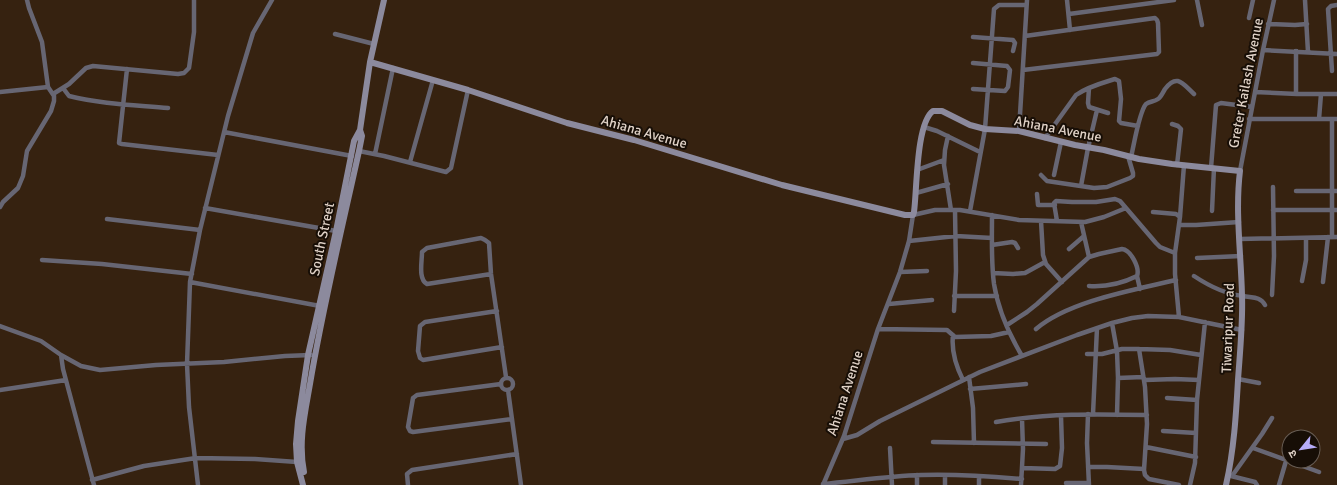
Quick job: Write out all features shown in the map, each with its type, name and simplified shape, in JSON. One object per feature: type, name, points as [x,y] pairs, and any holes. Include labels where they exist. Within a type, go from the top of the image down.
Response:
[{"type":"street","points":[[0,208],[3,202],[18,188],[23,176],[27,151],[51,111],[54,101],[53,94],[48,87],[42,42],[27,0]]},
{"type":"street","points":[[53,94],[63,88],[86,68],[93,66],[178,74],[187,70],[189,68],[194,32],[194,0]]},
{"type":"street","points":[[198,485],[189,407],[187,364],[190,282],[205,208],[224,132],[248,48],[257,24],[272,0]]},
{"type":"street","name":"South Street","points":[[303,485],[297,462],[296,444],[298,421],[354,141],[360,130],[370,62],[384,0]]},
{"type":"street","points":[[1067,0],[1070,30]]},
{"type":"street","points":[[1069,14],[1174,0]]},
{"type":"street","points":[[1198,0],[1202,25]]},
{"type":"street","points":[[1249,18],[1253,0]]},
{"type":"street","name":"Greter Kailash Avenue","points":[[1240,171],[1262,50],[1274,0]]},
{"type":"street","points":[[1305,0],[1308,52]]},
{"type":"street","points":[[970,212],[985,129],[994,9],[996,6],[1027,3],[1019,131]]},
{"type":"street","points":[[1332,71],[1328,10],[1331,6],[1337,5]]},
{"type":"street","points":[[1023,70],[1157,54],[1159,52],[1158,23],[1155,18],[1025,36]]},
{"type":"street","points":[[1268,24],[1307,24]]},
{"type":"street","points":[[335,34],[374,44]]},
{"type":"street","points":[[973,37],[1013,40],[1013,51]]},
{"type":"street","points":[[1262,50],[1337,54]]},
{"type":"street","points":[[1296,51],[1296,94]]},
{"type":"street","name":"Ahiana Avenue","points":[[370,62],[468,90],[568,123],[640,142],[782,185],[905,215],[913,215]]},
{"type":"street","points":[[973,63],[1006,66],[1010,70],[1008,87],[1005,91],[973,89]]},
{"type":"street","points":[[375,154],[393,68]]},
{"type":"street","points":[[127,69],[119,143],[218,156]]},
{"type":"street","points":[[1045,138],[1076,95],[1088,88],[1115,79],[1118,80],[1120,85],[1122,99],[1119,121],[1121,123],[1138,126]]},
{"type":"street","points":[[410,162],[433,80]]},
{"type":"street","points":[[1041,175],[1047,181],[1101,188],[1130,178],[1133,176],[1133,172],[1129,157],[1146,105],[1149,102],[1157,100],[1172,82],[1178,81],[1182,83],[1194,94]]},
{"type":"street","points":[[0,92],[48,87]]},
{"type":"street","points":[[63,88],[69,96],[82,99],[168,108]]},
{"type":"street","points":[[1088,88],[1088,106],[1108,113]]},
{"type":"street","points":[[359,151],[410,162],[446,172],[451,168],[468,90]]},
{"type":"street","points":[[1255,92],[1337,94]]},
{"type":"street","points":[[1319,119],[1321,94]]},
{"type":"street","points":[[1212,211],[1212,168],[1216,105],[1221,103],[1252,107]]},
{"type":"street","points":[[1081,186],[1088,148],[1098,110]]},
{"type":"street","name":"Ahiana Avenue","points":[[823,484],[843,439],[878,329],[889,304],[900,272],[909,240],[916,193],[917,170],[924,127],[930,113],[933,111],[942,112],[970,125],[985,129],[1019,131],[1129,157],[1184,166],[1240,171]]},
{"type":"street","points":[[1250,118],[1335,119],[1335,210],[1333,237],[1323,282]]},
{"type":"street","points":[[1172,124],[1181,129],[1177,165]]},
{"type":"street","points":[[924,127],[937,131],[980,152]]},
{"type":"street","points":[[307,485],[302,462],[301,442],[312,355],[359,151],[362,136],[360,130]]},
{"type":"street","points":[[224,132],[352,156]]},
{"type":"street","points":[[948,136],[944,160],[956,236],[954,312]]},
{"type":"street","points":[[1054,175],[1061,142]]},
{"type":"street","points":[[917,170],[944,160]]},
{"type":"street","points":[[1179,317],[1175,253],[1180,217],[1184,166]]},
{"type":"street","name":"Tiwaripur Road","points":[[1226,485],[1230,475],[1236,417],[1242,330],[1241,256],[1238,196],[1240,171]]},
{"type":"street","points":[[916,193],[948,184]]},
{"type":"street","points":[[1272,295],[1274,256],[1273,187]]},
{"type":"street","points":[[1296,191],[1335,191]]},
{"type":"street","points":[[1037,194],[1037,203],[1039,205],[1055,205]]},
{"type":"street","points":[[1058,221],[1054,202],[1056,201],[1096,202],[1115,199],[1120,201],[1156,243],[1175,253]]},
{"type":"street","points":[[205,208],[336,231]]},
{"type":"street","points":[[913,215],[935,210],[953,210],[1019,220],[1081,222],[1104,217],[1126,208]]},
{"type":"street","points":[[1274,210],[1335,210]]},
{"type":"street","points":[[1152,212],[1176,214],[1180,217]]},
{"type":"street","points":[[992,216],[993,273],[997,296],[1009,332],[1022,356]]},
{"type":"street","points":[[107,219],[200,230]]},
{"type":"street","points":[[1041,221],[1042,255],[1045,262],[1062,282]]},
{"type":"street","points":[[1081,222],[1089,257]]},
{"type":"street","points":[[1179,224],[1196,225],[1239,222]]},
{"type":"street","points":[[909,240],[956,236],[992,238]]},
{"type":"street","points":[[1069,250],[1084,236]]},
{"type":"street","points":[[1240,239],[1333,237]]},
{"type":"street","points":[[491,274],[427,284],[421,278],[422,252],[427,248],[483,238],[489,243],[491,274],[506,377]]},
{"type":"street","points":[[1302,281],[1306,260],[1306,238]]},
{"type":"street","points":[[992,245],[1012,242],[1018,248]]},
{"type":"street","points":[[1007,325],[1027,312],[1089,257],[1099,254],[1126,249],[1135,262],[1138,271],[1137,276],[1140,289]]},
{"type":"street","points":[[1197,258],[1241,256]]},
{"type":"street","points":[[42,260],[102,264],[192,274]]},
{"type":"street","points":[[993,273],[1025,273],[1045,262]]},
{"type":"street","points":[[900,272],[927,271]]},
{"type":"street","points":[[1089,286],[1112,284],[1137,276]]},
{"type":"street","points":[[1194,276],[1218,290],[1258,298],[1263,301],[1265,305]]},
{"type":"street","points":[[1036,329],[1048,319],[1095,300],[1176,280]]},
{"type":"street","points":[[190,282],[320,306]]},
{"type":"street","points":[[954,296],[997,296]]},
{"type":"street","points":[[889,304],[932,300]]},
{"type":"street","points":[[497,311],[425,322],[420,326],[418,351],[420,358],[423,360],[502,347]]},
{"type":"street","points":[[843,439],[857,434],[880,421],[980,372],[1112,323],[1148,316],[1179,317],[1242,330]]},
{"type":"street","points":[[1190,485],[1196,457],[1197,400],[1205,322]]},
{"type":"street","points":[[1112,323],[1117,351],[1117,415]]},
{"type":"street","points":[[0,326],[41,341],[61,355],[81,366],[100,370],[312,355]]},
{"type":"street","points":[[1066,483],[1089,484],[1087,448],[1097,328]]},
{"type":"street","points":[[878,329],[947,330],[955,337],[983,337],[1009,332]]},
{"type":"street","points":[[953,335],[952,348],[963,380]]},
{"type":"street","points":[[1087,354],[1102,354],[1122,349],[1139,349],[1170,350],[1201,355]]},
{"type":"street","points":[[1139,349],[1147,415],[1145,475],[1149,479],[1179,485]]},
{"type":"street","points":[[61,355],[66,380],[93,483],[144,466],[196,458],[255,459],[297,462]]},
{"type":"street","points":[[501,384],[502,380],[506,377]]},
{"type":"street","points":[[506,377],[511,379],[513,382],[513,387],[508,390]]},
{"type":"street","points":[[1118,378],[1143,377],[1145,380],[1199,380]]},
{"type":"street","points":[[969,378],[973,408],[974,443]]},
{"type":"street","points":[[1238,379],[1259,383]]},
{"type":"street","points":[[0,390],[66,380]]},
{"type":"street","points":[[501,384],[504,389],[508,390]]},
{"type":"street","points":[[501,384],[417,395],[413,398],[408,427],[410,431],[413,432],[512,419]]},
{"type":"street","points":[[970,389],[1026,384]]},
{"type":"street","points":[[508,390],[521,485]]},
{"type":"street","points":[[1167,398],[1197,400]]},
{"type":"street","points":[[996,422],[1022,418],[1090,414],[1147,415]]},
{"type":"street","points":[[1023,468],[1055,469],[1060,466],[1062,448],[1061,416]]},
{"type":"street","points":[[1021,485],[1023,468],[1022,418]]},
{"type":"street","points":[[1257,485],[1255,482],[1230,475],[1253,448],[1272,418]]},
{"type":"street","points":[[1163,431],[1196,433]]},
{"type":"street","points":[[933,442],[1046,444]]},
{"type":"street","points":[[1146,447],[1196,457]]},
{"type":"street","points":[[890,448],[892,485]]},
{"type":"street","points":[[1253,448],[1281,459]]},
{"type":"street","points":[[408,485],[407,474],[412,470],[517,454]]},
{"type":"street","points":[[1088,467],[1144,469]]},
{"type":"street","points":[[1279,485],[1284,469]]},
{"type":"street","points":[[1310,469],[1319,472]]},
{"type":"street","points":[[823,484],[917,475],[979,476],[1022,479]]},
{"type":"street","points":[[917,475],[917,485]]},
{"type":"street","points":[[945,475],[945,485]]},
{"type":"street","points":[[979,476],[979,485]]}]
